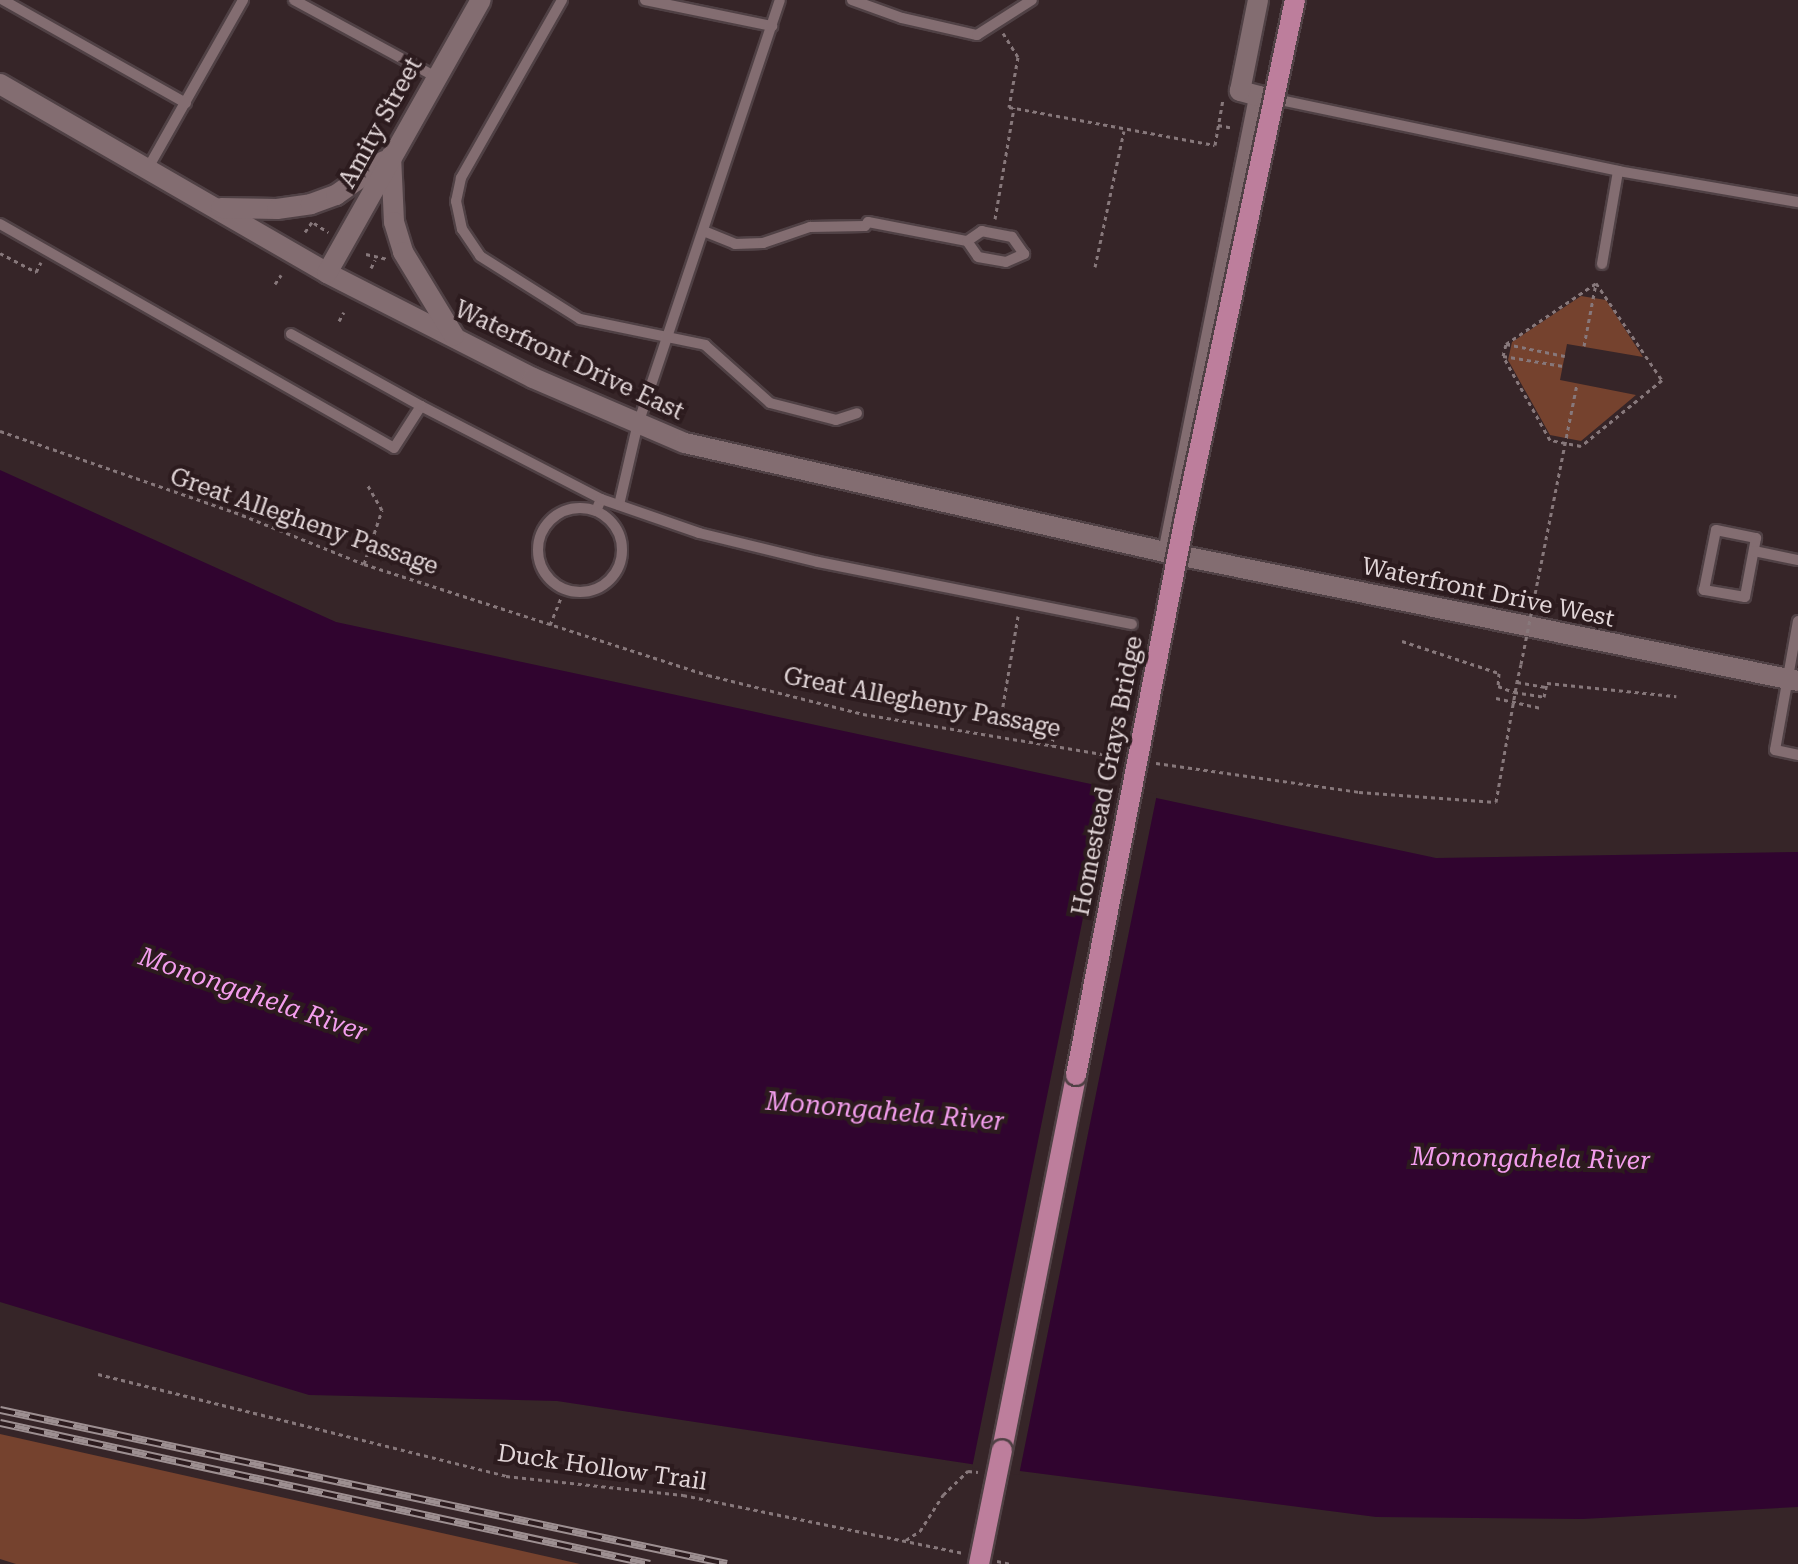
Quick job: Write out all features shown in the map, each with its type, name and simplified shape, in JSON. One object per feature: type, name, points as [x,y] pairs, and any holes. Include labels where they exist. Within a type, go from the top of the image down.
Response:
[{"type":"main road","name":"Homestead Grays Bridge","points":[[980,1559],[1184,522],[1295,0]]},
{"type":"street","name":"Amity Street","points":[[327,273],[481,0]]},
{"type":"street","points":[[1168,553],[1259,96],[1240,91],[1258,0]]},
{"type":"street","name":"Waterfront Drive East","points":[[0,84],[220,208],[327,273],[637,427],[739,458],[1168,553]]},
{"type":"street","points":[[220,208],[311,204],[336,195],[391,156]]},
{"type":"street","points":[[391,156],[394,222],[403,252],[455,338]]},
{"type":"street","name":"Waterfront Drive West","points":[[1168,553],[1792,680]]},
{"type":"lane","points":[[3,0],[186,103]]},
{"type":"lane","points":[[148,168],[243,0]]},
{"type":"lane","points":[[294,0],[436,77]]},
{"type":"lane","points":[[562,0],[461,178],[456,201],[462,229],[480,256],[580,319],[705,345],[770,403],[836,420],[857,413]]},
{"type":"lane","points":[[645,0],[772,26]]},
{"type":"lane","points":[[619,505],[637,427],[706,232],[780,0]]},
{"type":"lane","points":[[852,0],[902,18],[977,35],[1032,0]]},
{"type":"lane","points":[[1259,96],[1618,171],[1798,202]]},
{"type":"lane","points":[[1602,264],[1618,171]]},
{"type":"lane","points":[[706,232],[735,244],[763,243],[832,222],[865,226],[868,222],[967,241],[982,231],[1012,237],[1024,254],[1006,262],[978,257],[967,241]]},
{"type":"lane","points":[[0,224],[394,448],[421,406]]},
{"type":"lane","points":[[291,334],[421,406],[601,499],[699,533],[793,556],[1132,624]]},
{"type":"lane","points":[[596,511],[601,499]]},
{"type":"lane","points":[[570,508],[596,511],[618,535],[619,566],[606,584],[586,593],[564,590],[543,573],[536,547],[547,522],[570,508]]},
{"type":"lane","points":[[1716,530],[1756,538],[1754,551],[1745,597],[1704,590],[1716,530]]},
{"type":"lane","points":[[1754,551],[1798,560]]},
{"type":"lane","points":[[1798,621],[1792,680],[1775,750],[1798,755]]},
{"type":"path","points":[[1003,33],[1018,57],[1009,107],[1124,131],[1215,145],[1226,87]]},
{"type":"path","points":[[995,213],[1014,108]]},
{"type":"path","points":[[1095,267],[1124,131]]},
{"type":"path","points":[[305,232],[315,215]]},
{"type":"path","points":[[312,222],[328,232]]},
{"type":"path","points":[[0,253],[36,272],[46,250]]},
{"type":"path","points":[[366,254],[375,260],[394,257]]},
{"type":"path","points":[[371,268],[375,260]]},
{"type":"path","points":[[275,284],[281,275]]},
{"type":"path","points":[[1596,283],[1662,380],[1581,446],[1550,440],[1503,356],[1506,344],[1596,283]]},
{"type":"path","points":[[1584,346],[1596,283]]},
{"type":"path","points":[[339,321],[344,312]]},
{"type":"path","points":[[1506,344],[1565,356]]},
{"type":"path","points":[[1503,356],[1563,366]]},
{"type":"path","points":[[1142,760],[1359,792],[1496,802],[1514,692],[1577,384]]},
{"type":"path","name":"Great Allegheny Passage","points":[[0,431],[242,515],[364,564],[550,625],[800,700],[1127,758]]},
{"type":"path","points":[[364,564],[382,510],[367,484]]},
{"type":"path","points":[[550,625],[564,590]]},
{"type":"path","points":[[1021,602],[1002,712],[1053,737],[1052,746]]},
{"type":"path","points":[[1402,641],[1499,673],[1498,686],[1514,692],[1544,697],[1547,683],[1676,696]]},
{"type":"path","points":[[1517,682],[1546,687]]},
{"type":"path","points":[[1496,698],[1541,708]]},
{"type":"path","name":"Duck Hollow Trail","points":[[98,1374],[506,1476],[683,1495],[1011,1564]]},
{"type":"path","points":[[906,1540],[920,1531],[943,1495],[968,1471],[982,1472]]},
{"type":"shaded area","points":[[1581,296],[1606,300],[1643,357],[1567,344],[1560,380],[1636,395],[1581,441],[1550,435],[1508,360],[1512,342]]},
{"type":"shaded area","points":[[0,1434],[580,1564],[16,1564],[0,1559]]},
{"type":"water","name":"Monongahela River","points":[[0,470],[336,622],[1436,858],[1798,852],[1798,1507],[1583,1519],[1376,1517],[997,1468],[557,1401],[309,1395],[0,1302]]},
{"type":"pier","points":[[1110,784],[1157,794],[1019,1475],[972,1468]]},
{"type":"railway","points":[[0,1410],[727,1564]]},
{"type":"railway","points":[[0,1423],[650,1564]]}]
